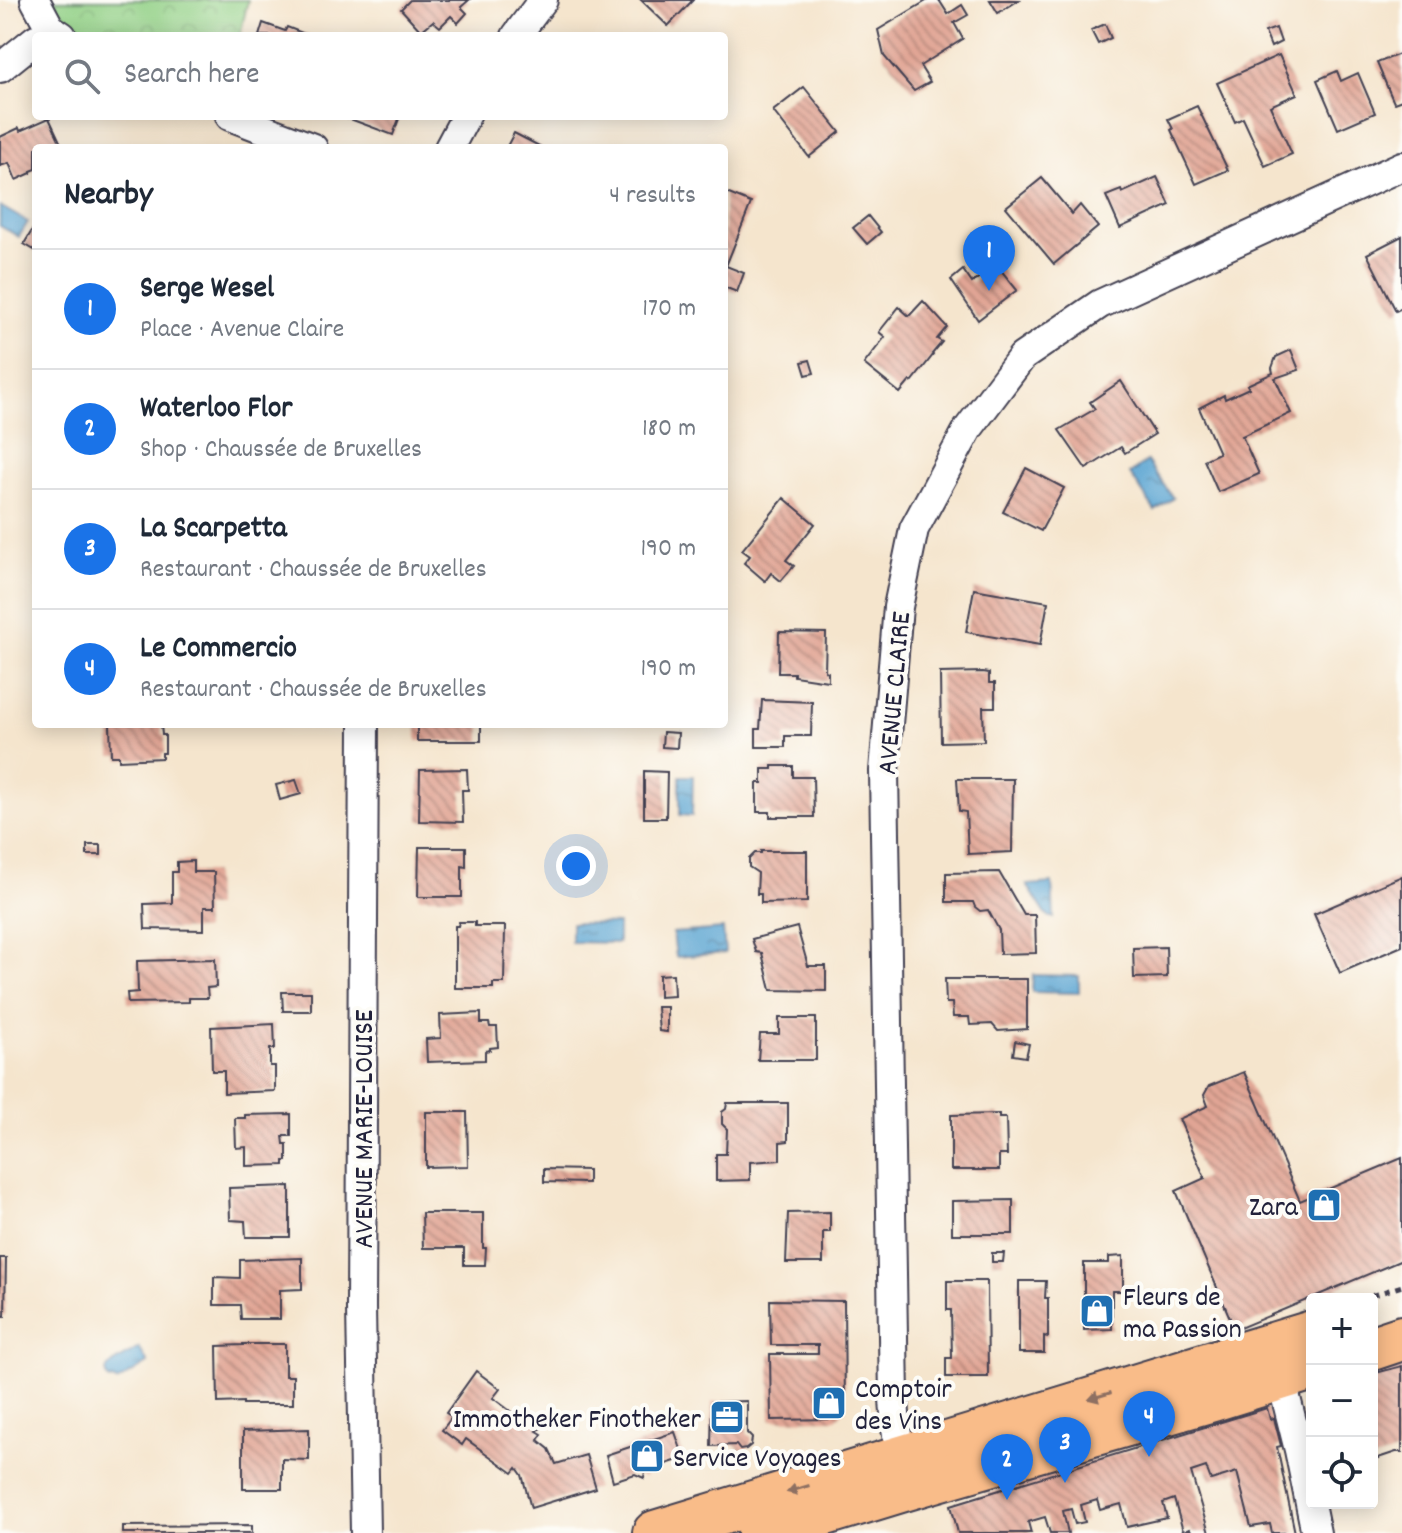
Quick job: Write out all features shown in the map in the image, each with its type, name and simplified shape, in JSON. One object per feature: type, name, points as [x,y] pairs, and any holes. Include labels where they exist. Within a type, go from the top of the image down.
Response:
[{"type":"main road","points":[[760,1533],[904,1472],[1228,1357],[1306,1335]]},
{"type":"main road","points":[[1296,1373],[1284,1364],[1306,1350]]},
{"type":"main road","points":[[1228,1357],[1249,1359],[1296,1373]]},
{"type":"main road","points":[[655,1533],[1296,1373]]},
{"type":"street","points":[[35,0],[46,32]]},
{"type":"street","points":[[519,32],[543,0]]},
{"type":"street","points":[[0,68],[32,46]]},
{"type":"street","points":[[240,120],[303,144]]},
{"type":"street","points":[[451,144],[464,120]]},
{"type":"street","name":"AVENUE CLAIRE","points":[[904,1472],[896,1429],[893,1384],[884,771],[898,607],[914,529],[968,429],[1022,357],[1100,304],[1402,166]]},
{"type":"street","name":"AVENUE MARIE-LOUISE","points":[[364,728],[361,1308],[365,1533]]},
{"type":"street","points":[[1296,1373],[1299,1450],[1316,1533]]},
{"type":"green space","points":[[53,0],[248,0],[241,32],[80,32],[69,24]]},
{"type":"water","points":[[0,206],[28,222],[19,237],[0,226]]},
{"type":"water","points":[[1147,461],[1173,498],[1155,511],[1130,474]]},
{"type":"water","points":[[680,776],[693,776],[692,816],[680,815]]},
{"type":"water","points":[[1052,883],[1054,918],[1047,916],[1027,885]]},
{"type":"water","points":[[571,923],[618,924],[618,943],[571,942]]},
{"type":"water","points":[[723,929],[725,953],[676,957],[673,933]]},
{"type":"water","points":[[1033,975],[1079,976],[1079,993],[1032,992]]},
{"type":"water","points":[[139,1348],[148,1363],[117,1382],[108,1379],[108,1367]]},
{"type":"building","points":[[410,0],[469,0],[461,7],[467,13],[458,23],[451,16],[440,27],[433,21],[421,31],[401,9]]},
{"type":"building","points":[[641,0],[693,0],[668,26]]},
{"type":"building","points":[[928,0],[939,0],[948,14],[962,5],[968,15],[954,23],[963,39],[920,66],[930,82],[914,91],[884,56],[878,30]]},
{"type":"building","points":[[990,0],[1019,0],[998,13]]},
{"type":"building","points":[[263,23],[285,31],[287,27],[300,32],[260,32]]},
{"type":"building","points":[[1105,24],[1111,38],[1098,44],[1091,30]]},
{"type":"building","points":[[1276,28],[1281,42],[1271,47],[1265,32]]},
{"type":"building","points":[[1402,53],[1402,100],[1394,103],[1377,63]]},
{"type":"building","points":[[1279,55],[1297,94],[1270,106],[1292,154],[1265,166],[1243,118],[1235,122],[1217,83]]},
{"type":"building","points":[[1337,71],[1341,81],[1358,73],[1375,113],[1338,129],[1317,80]]},
{"type":"building","points":[[804,87],[840,132],[809,157],[773,111]]},
{"type":"building","points":[[1197,106],[1228,170],[1196,184],[1168,119]]},
{"type":"building","points":[[50,120],[61,144],[32,144],[31,173],[16,180],[9,163],[0,166],[0,137],[19,128],[20,131]]},
{"type":"building","points":[[353,120],[399,120],[393,135]]},
{"type":"building","points":[[514,133],[535,144],[508,144]]},
{"type":"building","points":[[1157,177],[1170,205],[1120,228],[1106,196],[1121,190],[1122,193]]},
{"type":"building","points":[[1042,178],[1072,214],[1080,205],[1098,227],[1054,264],[1006,207]]},
{"type":"building","points":[[728,194],[751,203],[728,261]]},
{"type":"building","points":[[868,216],[881,232],[867,244],[853,228]]},
{"type":"building","points":[[32,231],[32,249],[24,244]]},
{"type":"building","points":[[1402,236],[1402,308],[1396,311],[1367,254]]},
{"type":"building","points":[[996,264],[1017,290],[978,320],[951,280],[963,270],[972,283]]},
{"type":"building","points":[[728,267],[744,273],[737,292],[728,289]]},
{"type":"building","points":[[923,301],[947,327],[937,339],[942,342],[933,355],[900,393],[864,364],[885,337],[879,332],[899,307],[909,316]]},
{"type":"building","points":[[1291,350],[1299,370],[1275,378],[1291,413],[1242,436],[1259,474],[1218,492],[1204,460],[1219,453],[1199,408],[1224,395],[1225,399],[1249,388],[1247,385],[1273,373],[1276,357]]},
{"type":"building","points":[[810,360],[814,373],[806,375],[802,362]]},
{"type":"building","points":[[1121,381],[1155,434],[1125,453],[1121,447],[1086,469],[1059,430],[1095,409],[1090,402]]},
{"type":"building","points":[[1026,468],[1064,488],[1041,531],[1003,512]]},
{"type":"building","points":[[784,498],[815,524],[786,560],[794,566],[781,581],[771,573],[765,581],[744,563],[750,556],[742,550]]},
{"type":"building","points":[[974,589],[1048,602],[1040,645],[966,632]]},
{"type":"building","points":[[779,632],[826,633],[825,671],[828,672],[828,681],[794,676],[794,673],[778,673]]},
{"type":"building","points":[[940,673],[989,673],[989,683],[995,683],[995,707],[983,707],[984,741],[941,742]]},
{"type":"building","points":[[762,700],[812,702],[811,736],[785,736],[785,747],[756,747]]},
{"type":"building","points":[[110,728],[161,728],[162,735],[165,735],[162,758],[119,760],[119,756],[111,756]]},
{"type":"building","points":[[417,728],[481,728],[481,741],[417,741]]},
{"type":"building","points":[[663,732],[678,733],[677,748],[662,747]]},
{"type":"building","points":[[772,766],[793,766],[793,777],[813,777],[814,817],[770,817],[770,812],[757,812],[757,783],[762,783],[762,769],[772,769]]},
{"type":"building","points":[[467,769],[468,790],[462,790],[463,822],[419,821],[420,770]]},
{"type":"building","points":[[644,771],[667,772],[666,818],[644,818]]},
{"type":"building","points":[[957,779],[1013,779],[1012,852],[968,854],[966,812],[959,811]]},
{"type":"building","points":[[296,780],[301,794],[280,800],[276,785]]},
{"type":"building","points":[[87,845],[101,845],[101,855],[87,855]]},
{"type":"building","points":[[419,847],[466,847],[466,867],[462,866],[462,897],[418,897]]},
{"type":"building","points":[[761,851],[807,851],[807,902],[761,903],[761,894],[757,894],[758,873],[749,867],[749,859]]},
{"type":"building","points":[[193,861],[193,872],[214,872],[215,907],[204,907],[204,930],[145,929],[144,904],[172,903],[172,872],[177,872],[177,862]]},
{"type":"building","points":[[999,872],[1024,915],[1035,915],[1036,953],[1000,954],[999,930],[988,910],[980,911],[973,902],[946,902],[946,873]]},
{"type":"building","points":[[1402,876],[1402,946],[1340,973],[1314,914]]},
{"type":"building","points":[[459,922],[475,922],[475,926],[505,926],[504,983],[493,983],[493,988],[455,988],[455,926]]},
{"type":"building","points":[[797,927],[808,966],[826,966],[826,991],[771,990],[762,953],[756,952],[752,939]]},
{"type":"building","points":[[1166,947],[1167,977],[1134,978],[1133,948]]},
{"type":"building","points":[[215,959],[216,987],[207,988],[208,998],[189,998],[189,1002],[128,1003],[127,993],[138,992],[137,961]]},
{"type":"building","points":[[673,974],[674,996],[659,997],[659,975]]},
{"type":"building","points":[[945,979],[1027,979],[1027,1029],[998,1031],[992,1024],[970,1025],[969,1017],[953,1017],[952,1003],[946,1003]]},
{"type":"building","points":[[282,992],[311,992],[311,1011],[283,1011]]},
{"type":"building","points":[[657,1007],[667,1007],[667,1032],[659,1031]]},
{"type":"building","points":[[481,1013],[481,1023],[497,1027],[498,1047],[485,1051],[485,1060],[427,1062],[426,1039],[441,1038],[440,1015]]},
{"type":"building","points":[[779,1018],[816,1018],[816,1060],[758,1060],[760,1034],[779,1034]]},
{"type":"building","points":[[274,1024],[275,1049],[270,1049],[270,1066],[275,1066],[275,1091],[224,1093],[224,1071],[212,1071],[211,1027]]},
{"type":"building","points":[[1015,1041],[1029,1044],[1026,1057],[1013,1055]]},
{"type":"building","points":[[1244,1072],[1300,1201],[1402,1158],[1402,1260],[1323,1293],[1306,1293],[1306,1300],[1235,1330],[1176,1191],[1205,1178],[1179,1119],[1208,1106],[1204,1095],[1209,1086]]},
{"type":"building","points":[[727,1103],[788,1103],[788,1141],[780,1142],[780,1160],[750,1162],[750,1180],[716,1181],[716,1154],[726,1154],[727,1129],[722,1124],[722,1112]]},
{"type":"building","points":[[426,1112],[467,1112],[468,1166],[426,1167]]},
{"type":"building","points":[[291,1114],[291,1136],[283,1136],[284,1144],[287,1144],[287,1161],[284,1165],[246,1166],[246,1147],[236,1148],[235,1118]]},
{"type":"building","points":[[999,1114],[999,1118],[1006,1118],[1007,1155],[999,1155],[999,1170],[951,1170],[951,1115]]},
{"type":"building","points":[[544,1169],[588,1170],[588,1183],[544,1182]]},
{"type":"building","points":[[290,1186],[290,1237],[246,1237],[245,1221],[230,1220],[229,1188]]},
{"type":"building","points":[[1013,1200],[1013,1234],[952,1234],[952,1201]]},
{"type":"building","points":[[830,1212],[830,1232],[823,1232],[823,1263],[786,1263],[788,1213]]},
{"type":"building","points":[[422,1213],[483,1213],[485,1265],[464,1265],[464,1248],[423,1248]]},
{"type":"building","points":[[992,1253],[1004,1253],[1003,1262],[992,1262]]},
{"type":"building","points":[[1123,1256],[1123,1291],[1112,1291],[1112,1329],[1084,1330],[1084,1263],[1109,1263],[1109,1257]]},
{"type":"building","points":[[0,1258],[6,1258],[5,1316],[0,1316]]},
{"type":"building","points":[[302,1258],[302,1289],[280,1290],[280,1319],[241,1319],[240,1305],[214,1305],[214,1277],[240,1278],[240,1260]]},
{"type":"building","points":[[947,1281],[987,1281],[988,1377],[946,1377],[946,1358],[952,1358]]},
{"type":"building","points":[[1019,1281],[1046,1281],[1048,1337],[1044,1336],[1044,1353],[1019,1353]]},
{"type":"building","points":[[770,1300],[844,1301],[845,1410],[836,1419],[771,1420],[770,1354],[818,1354],[818,1345],[771,1345]]},
{"type":"building","points":[[285,1344],[285,1376],[293,1376],[293,1404],[218,1403],[217,1346]]},
{"type":"building","points":[[1402,1366],[1402,1452],[1378,1458],[1378,1437],[1378,1372]]},
{"type":"building","points":[[476,1371],[500,1389],[493,1398],[525,1422],[531,1415],[540,1416],[542,1427],[537,1431],[542,1434],[538,1440],[549,1449],[556,1464],[586,1455],[596,1488],[531,1508],[522,1475],[517,1468],[513,1473],[466,1439],[462,1445],[442,1430],[452,1417],[446,1413]]},
{"type":"building","points":[[747,1401],[747,1433],[752,1438],[751,1445],[740,1450],[736,1445],[711,1446],[712,1402]]},
{"type":"building","points":[[1267,1408],[1270,1419],[1274,1418],[1281,1446],[1277,1447],[1295,1533],[1272,1533],[1270,1524],[1251,1527],[1237,1472],[1211,1480],[1206,1467],[1191,1472],[1209,1533],[1192,1533],[1190,1529],[1183,1531],[1174,1499],[1163,1503],[1167,1518],[1127,1527],[1121,1504],[1100,1510],[1097,1500],[1081,1505],[1085,1522],[1075,1524],[1071,1509],[1063,1511],[1068,1533],[1050,1533],[1045,1517],[1028,1522],[1031,1533],[958,1533],[951,1505]]},
{"type":"building","points":[[309,1429],[309,1460],[282,1459],[282,1489],[243,1489],[243,1431]]},
{"type":"building","points":[[675,1432],[684,1458],[645,1471],[644,1478],[635,1474],[613,1481],[606,1455]]},
{"type":"building","points":[[252,1525],[252,1533],[123,1533],[123,1526]]},
{"type":"place","name":"Serge Wesel","points":[[989,291]]},
{"type":"place","name":"Zara","points":[[1324,1205]]},
{"type":"place","name":"Fleurs de ma Passion","points":[[1097,1311]]},
{"type":"place","name":"Comptoir des Vins","points":[[829,1403]]},
{"type":"place","name":"Immotheker Finotheker","points":[[727,1417]]},
{"type":"place","name":"Service Voyages","points":[[647,1456]]},
{"type":"place","name":"Le Commercio","points":[[1149,1457]]},
{"type":"place","name":"La Scarpetta","points":[[1065,1483]]},
{"type":"place","name":"Waterloo Flor","points":[[1007,1500]]}]
